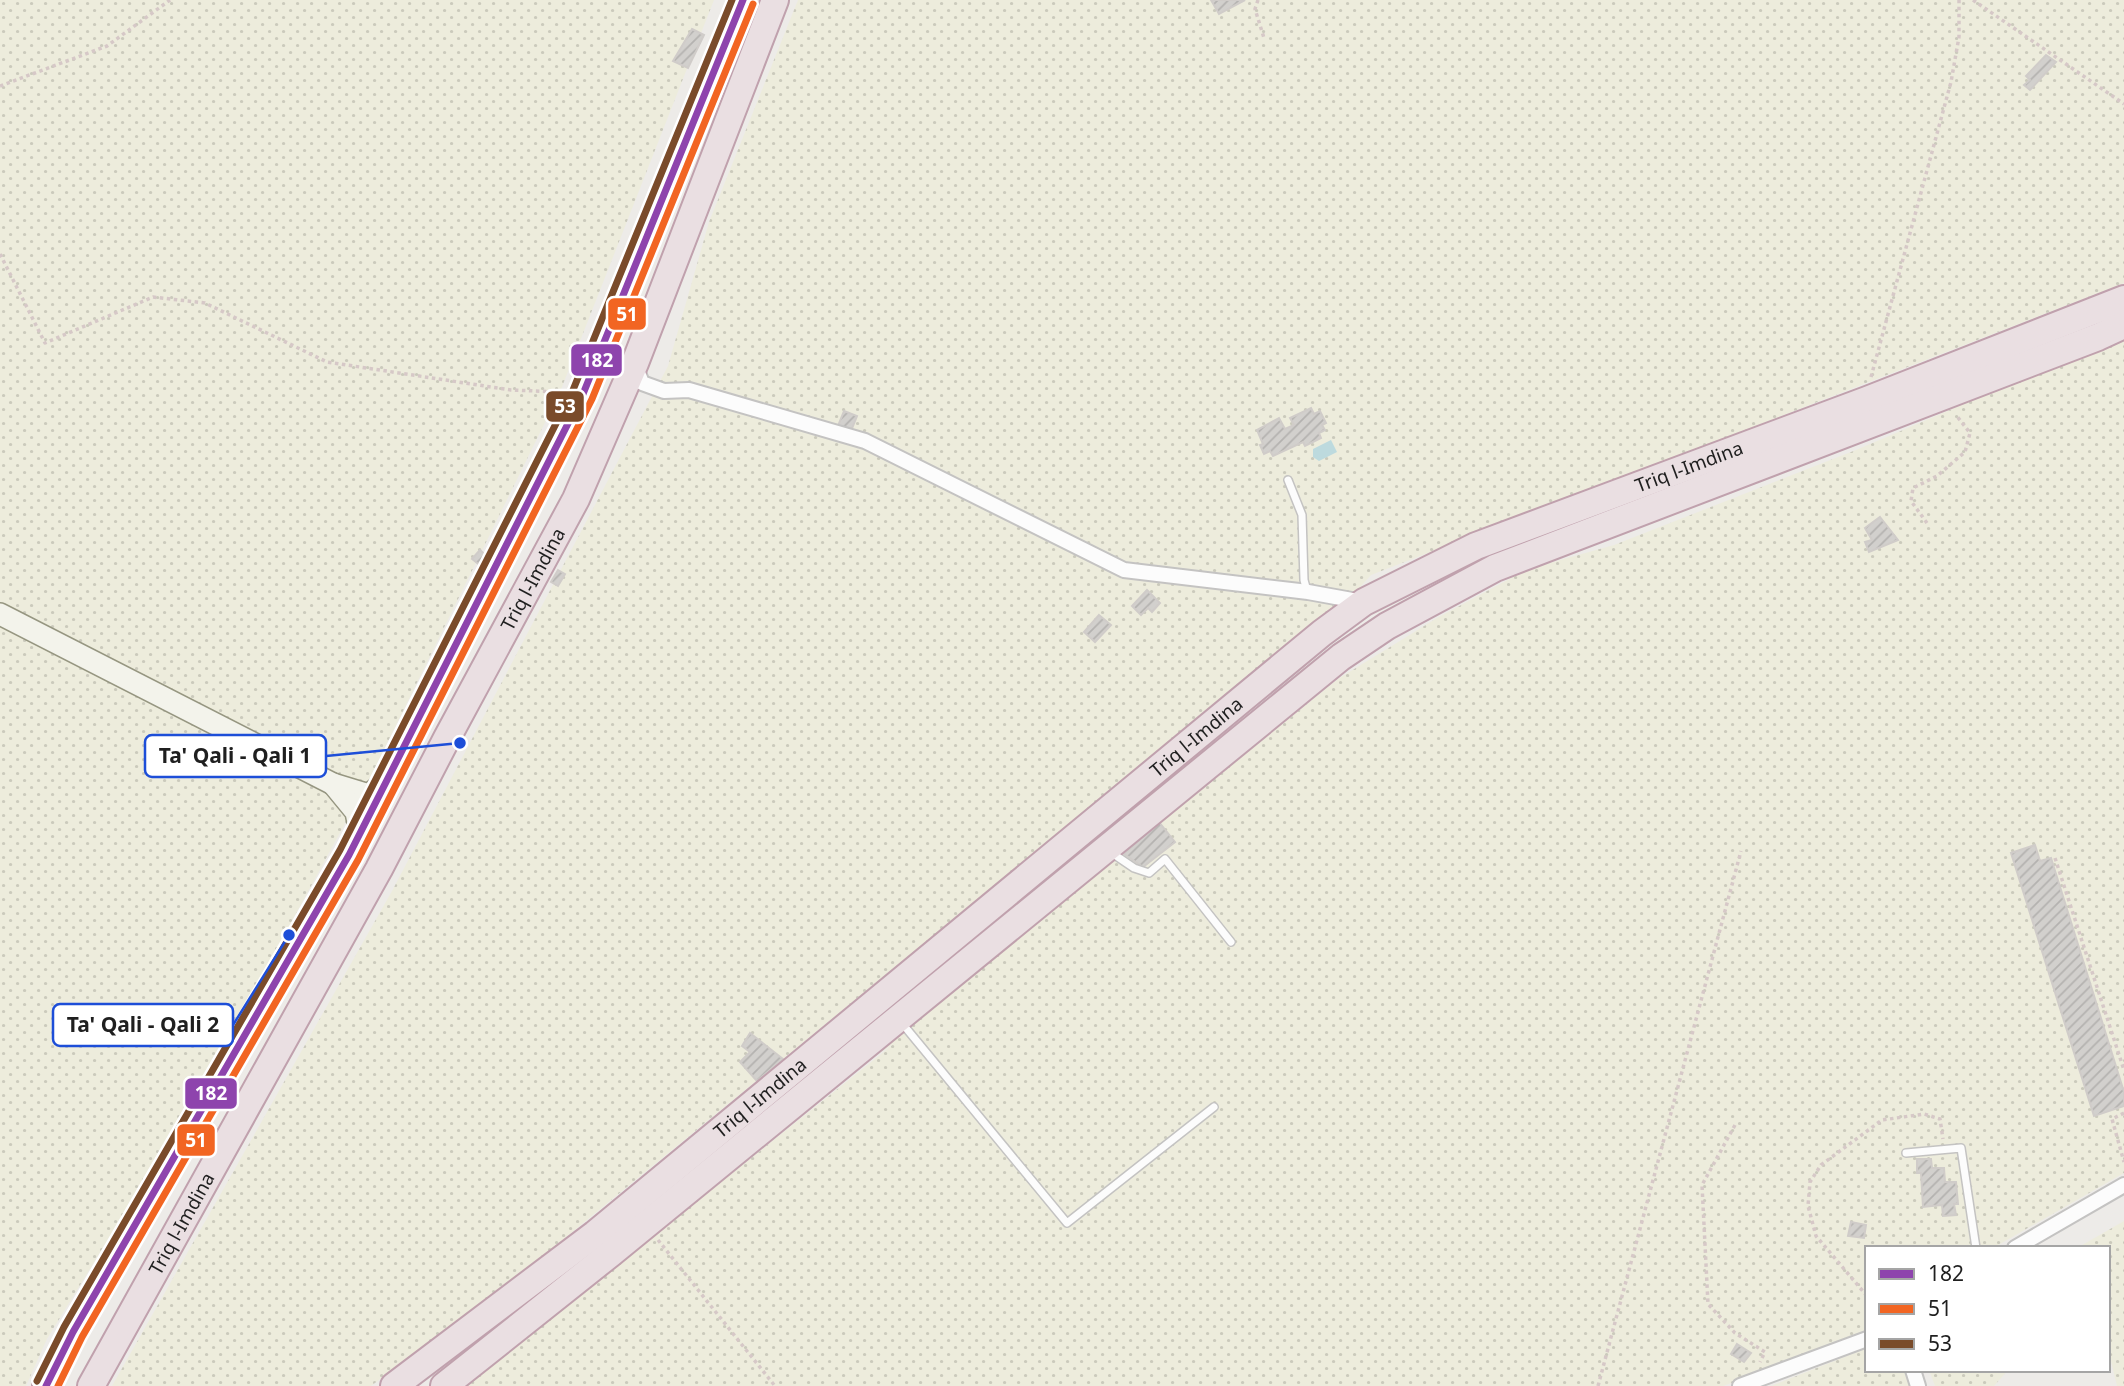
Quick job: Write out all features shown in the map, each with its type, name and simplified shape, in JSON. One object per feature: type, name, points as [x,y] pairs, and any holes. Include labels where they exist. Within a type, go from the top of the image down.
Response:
[{"type":"highway","name":"Triq l-Imdina","points":[[44,1386],[337,876],[390,778],[583,394],[743,0]]},
{"type":"highway","name":"Triq l-Imdina","points":[[91,1386],[379,869],[576,499],[635,363],[775,0]]},
{"type":"highway","name":"Triq l-Imdina","points":[[394,1386],[595,1234],[1312,641],[1364,602],[1476,546],[1867,400],[2124,299]]},
{"type":"highway","name":"Triq l-Imdina","points":[[444,1386],[1341,657],[1387,626],[1495,568],[2124,325]]},
{"type":"main road","points":[[0,614],[333,784],[369,795],[390,778]]},
{"type":"main road","points":[[333,784],[356,813],[360,833]]},
{"type":"street","points":[[635,363],[642,383],[664,391],[689,390],[865,441],[1124,570],[1308,592],[1364,602]]},
{"type":"street","points":[[2018,1246],[2124,1185]]},
{"type":"street","points":[[1745,1384],[1865,1340]]},
{"type":"lane","points":[[1288,481],[1302,515],[1304,580],[1308,592]]},
{"type":"lane","points":[[1106,849],[1134,868],[1149,873],[1165,859],[1231,942]]},
{"type":"lane","points":[[898,1018],[1067,1223],[1214,1107]]},
{"type":"lane","points":[[1906,1153],[1961,1148],[1976,1246]]},
{"type":"path","points":[[0,86],[107,46],[170,0]]},
{"type":"path","points":[[1258,0],[1255,9],[1264,37]]},
{"type":"path","points":[[1867,400],[1951,82],[1959,37],[1959,0]]},
{"type":"path","points":[[1973,0],[2124,104]]},
{"type":"path","points":[[0,254],[45,343],[153,297],[205,303],[327,362],[510,390],[564,392],[558,404]]},
{"type":"path","points":[[1927,523],[1911,501],[1913,488],[1937,476],[1965,453],[1970,433],[1942,396]]},
{"type":"path","points":[[1598,1386],[1741,851]]},
{"type":"path","points":[[2055,858],[2124,1070]]},
{"type":"path","points":[[2124,1113],[2112,1119],[2124,1162]]},
{"type":"path","points":[[1865,1294],[1816,1236],[1808,1206],[1810,1182],[1821,1165],[1882,1120],[1924,1114],[1940,1119],[1944,1150]]},
{"type":"path","points":[[1735,1125],[1702,1185],[1708,1304],[1735,1333],[1765,1352],[1745,1384]]},
{"type":"path","points":[[646,1224],[775,1386]]},
{"type":"shaded area","points":[[0,0],[714,0],[560,392],[373,772],[205,1081],[47,1339],[26,1386],[0,1386]]},
{"type":"shaded area","points":[[798,0],[2124,0],[2124,283],[1371,575],[1343,606],[884,976],[532,1265],[371,1386],[112,1386],[392,891],[668,366],[709,222]]},
{"type":"shaded area","points":[[2124,336],[2124,1173],[1996,1246],[1865,1246],[1865,1336],[1723,1386],[466,1386],[895,1043],[858,1068],[1338,679],[1437,618],[1528,569],[1614,545],[1856,450]]},
{"type":"shaded area","points":[[2124,1221],[2124,1386],[2117,1386],[2110,1357],[2110,1246],[2080,1246]]},
{"type":"shaded area","points":[[1865,1349],[1865,1372],[1907,1372],[1912,1386],[1771,1386]]},
{"type":"shaded area","points":[[1930,1372],[2006,1372],[1994,1386],[1935,1386]]},
{"type":"water","points":[[1331,440],[1337,452],[1319,461],[1313,457],[1313,449]]},
{"type":"building","points":[[1211,0],[1245,0],[1219,14]]},
{"type":"building","points":[[692,29],[704,35],[688,68],[673,61]]},
{"type":"building","points":[[2046,55],[2056,62],[2030,90],[2024,85],[2030,80],[2026,76]]},
{"type":"building","points":[[1311,408],[1314,414],[1320,411],[1326,423],[1322,425],[1325,430],[1319,433],[1321,438],[1305,446],[1303,442],[1273,456],[1270,451],[1264,454],[1257,430],[1279,418],[1285,429],[1294,425],[1290,418]]},
{"type":"building","points":[[844,411],[857,416],[851,431],[838,426]]},
{"type":"building","points":[[1880,517],[1898,540],[1869,552],[1865,542],[1872,540],[1865,528]]},
{"type":"building","points":[[480,550],[490,559],[482,567],[472,559]]},
{"type":"building","points":[[558,570],[565,574],[558,586],[551,582]]},
{"type":"building","points":[[1147,590],[1160,603],[1152,612],[1148,608],[1141,615],[1132,606]]},
{"type":"building","points":[[1099,615],[1111,625],[1095,642],[1084,632]]},
{"type":"building","points":[[1159,822],[1175,842],[1143,867],[1124,854]]},
{"type":"building","points":[[2035,845],[2040,861],[2051,858],[2124,1092],[2124,1106],[2094,1116],[2011,853]]},
{"type":"building","points":[[750,1033],[783,1059],[757,1081],[740,1062],[750,1052],[742,1046]]},
{"type":"building","points":[[1917,1159],[1931,1159],[1932,1168],[1944,1168],[1945,1182],[1956,1182],[1956,1215],[1943,1216],[1942,1205],[1923,1207],[1921,1173],[1917,1173]]},
{"type":"building","points":[[1851,1222],[1866,1225],[1864,1238],[1848,1236]]},
{"type":"building","points":[[1737,1344],[1751,1353],[1744,1362],[1731,1354]]},
{"type":"transit line","name":"53","points":[[37,1381],[64,1327],[340,850],[573,390],[732,0]]},
{"type":"transit line","name":"182","points":[[46,1386],[73,1332],[349,855],[583,394],[743,0]]},
{"type":"transit line","name":"51","points":[[58,1386],[82,1337],[358,860],[592,399],[753,4]]},
{"type":"place","name":"Ta' Qali - Qali 1","points":[[460,743]]},
{"type":"place","name":"Ta' Qali - Qali 2","points":[[289,935]]}]
